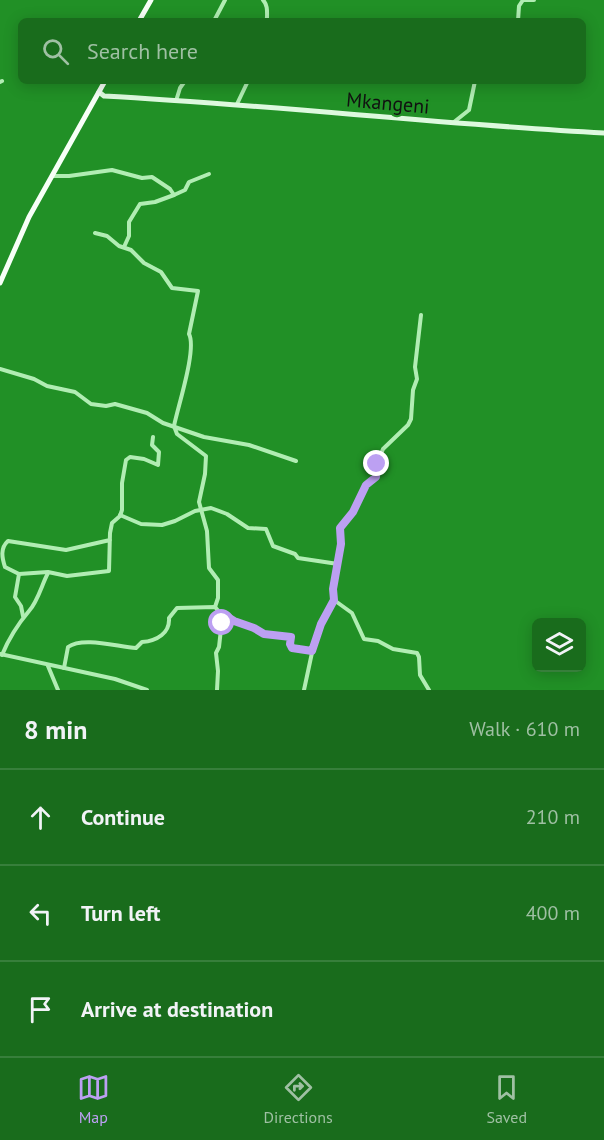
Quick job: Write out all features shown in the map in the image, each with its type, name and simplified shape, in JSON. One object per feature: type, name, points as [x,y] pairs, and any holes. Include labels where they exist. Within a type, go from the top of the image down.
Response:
[{"type":"main road","points":[[141,18],[151,0]]},
{"type":"main road","points":[[0,283],[19,238],[51,176],[103,84]]},
{"type":"street","points":[[216,18],[225,0]]},
{"type":"street","points":[[262,0],[266,3],[267,18]]},
{"type":"street","points":[[518,18],[519,6],[523,0],[534,0]]},
{"type":"street","points":[[176,100],[183,84]]},
{"type":"street","points":[[237,104],[247,84]]},
{"type":"street","points":[[454,123],[469,110],[474,84]]},
{"type":"street","name":"Mkangeni","points":[[99,92],[104,96],[237,104],[454,123],[604,133]]},
{"type":"street","points":[[51,176],[112,170],[142,178],[152,177],[170,189],[174,195]]},
{"type":"street","points":[[124,247],[129,236],[129,222],[140,204],[174,195],[185,190],[189,182],[209,174]]},
{"type":"street","points":[[95,233],[131,250],[144,263],[161,272],[172,288],[198,291],[189,334],[191,338],[190,365],[174,426],[177,434],[206,456],[205,474],[199,495],[200,509],[207,531],[209,568],[218,580],[219,591],[215,607]]},
{"type":"street","points":[[304,690],[312,651],[321,624],[334,600],[333,589],[341,544],[340,528],[353,512],[366,485],[376,477],[377,464],[383,449],[408,425],[411,419],[413,390],[417,379],[415,367],[421,315]]},
{"type":"street","points":[[0,369],[34,379],[47,386],[75,392],[91,404],[106,406],[115,404],[147,413],[163,423],[204,437],[221,442],[249,445],[296,461]]},
{"type":"street","points":[[110,540],[100,540],[66,550],[8,541],[3,548],[2,559],[4,567],[19,574],[48,573],[67,576],[109,572],[112,523],[120,514],[122,507],[122,483],[127,459],[136,457],[158,465],[159,452],[152,445],[153,437]]},
{"type":"street","points":[[120,514],[141,524],[162,525],[200,509],[216,508],[239,520],[248,528],[266,529],[273,546],[295,554],[298,558],[338,564]]},
{"type":"street","points":[[48,573],[30,610],[23,616],[1,655],[115,680],[147,690]]},
{"type":"street","points":[[19,574],[15,597],[21,606],[23,616]]},
{"type":"street","points":[[334,600],[352,613],[364,639],[378,641],[393,649],[417,654],[420,675],[429,690]]},
{"type":"street","points":[[215,607],[221,614],[264,634],[291,637],[292,648],[312,651]]},
{"type":"street","points":[[64,668],[68,647],[73,644],[83,641],[136,648],[142,642],[149,642],[164,634],[170,626],[169,618],[177,608],[215,607]]},
{"type":"street","points":[[217,690],[216,653],[219,647],[220,629],[226,616]]},
{"type":"street","points":[[48,666],[58,690]]},
{"type":"route","points":[[222,623],[226,616],[264,634],[291,637],[292,648],[312,651],[321,624],[334,600],[333,589],[341,544],[340,528],[353,512],[366,485],[376,477],[377,464]]}]
